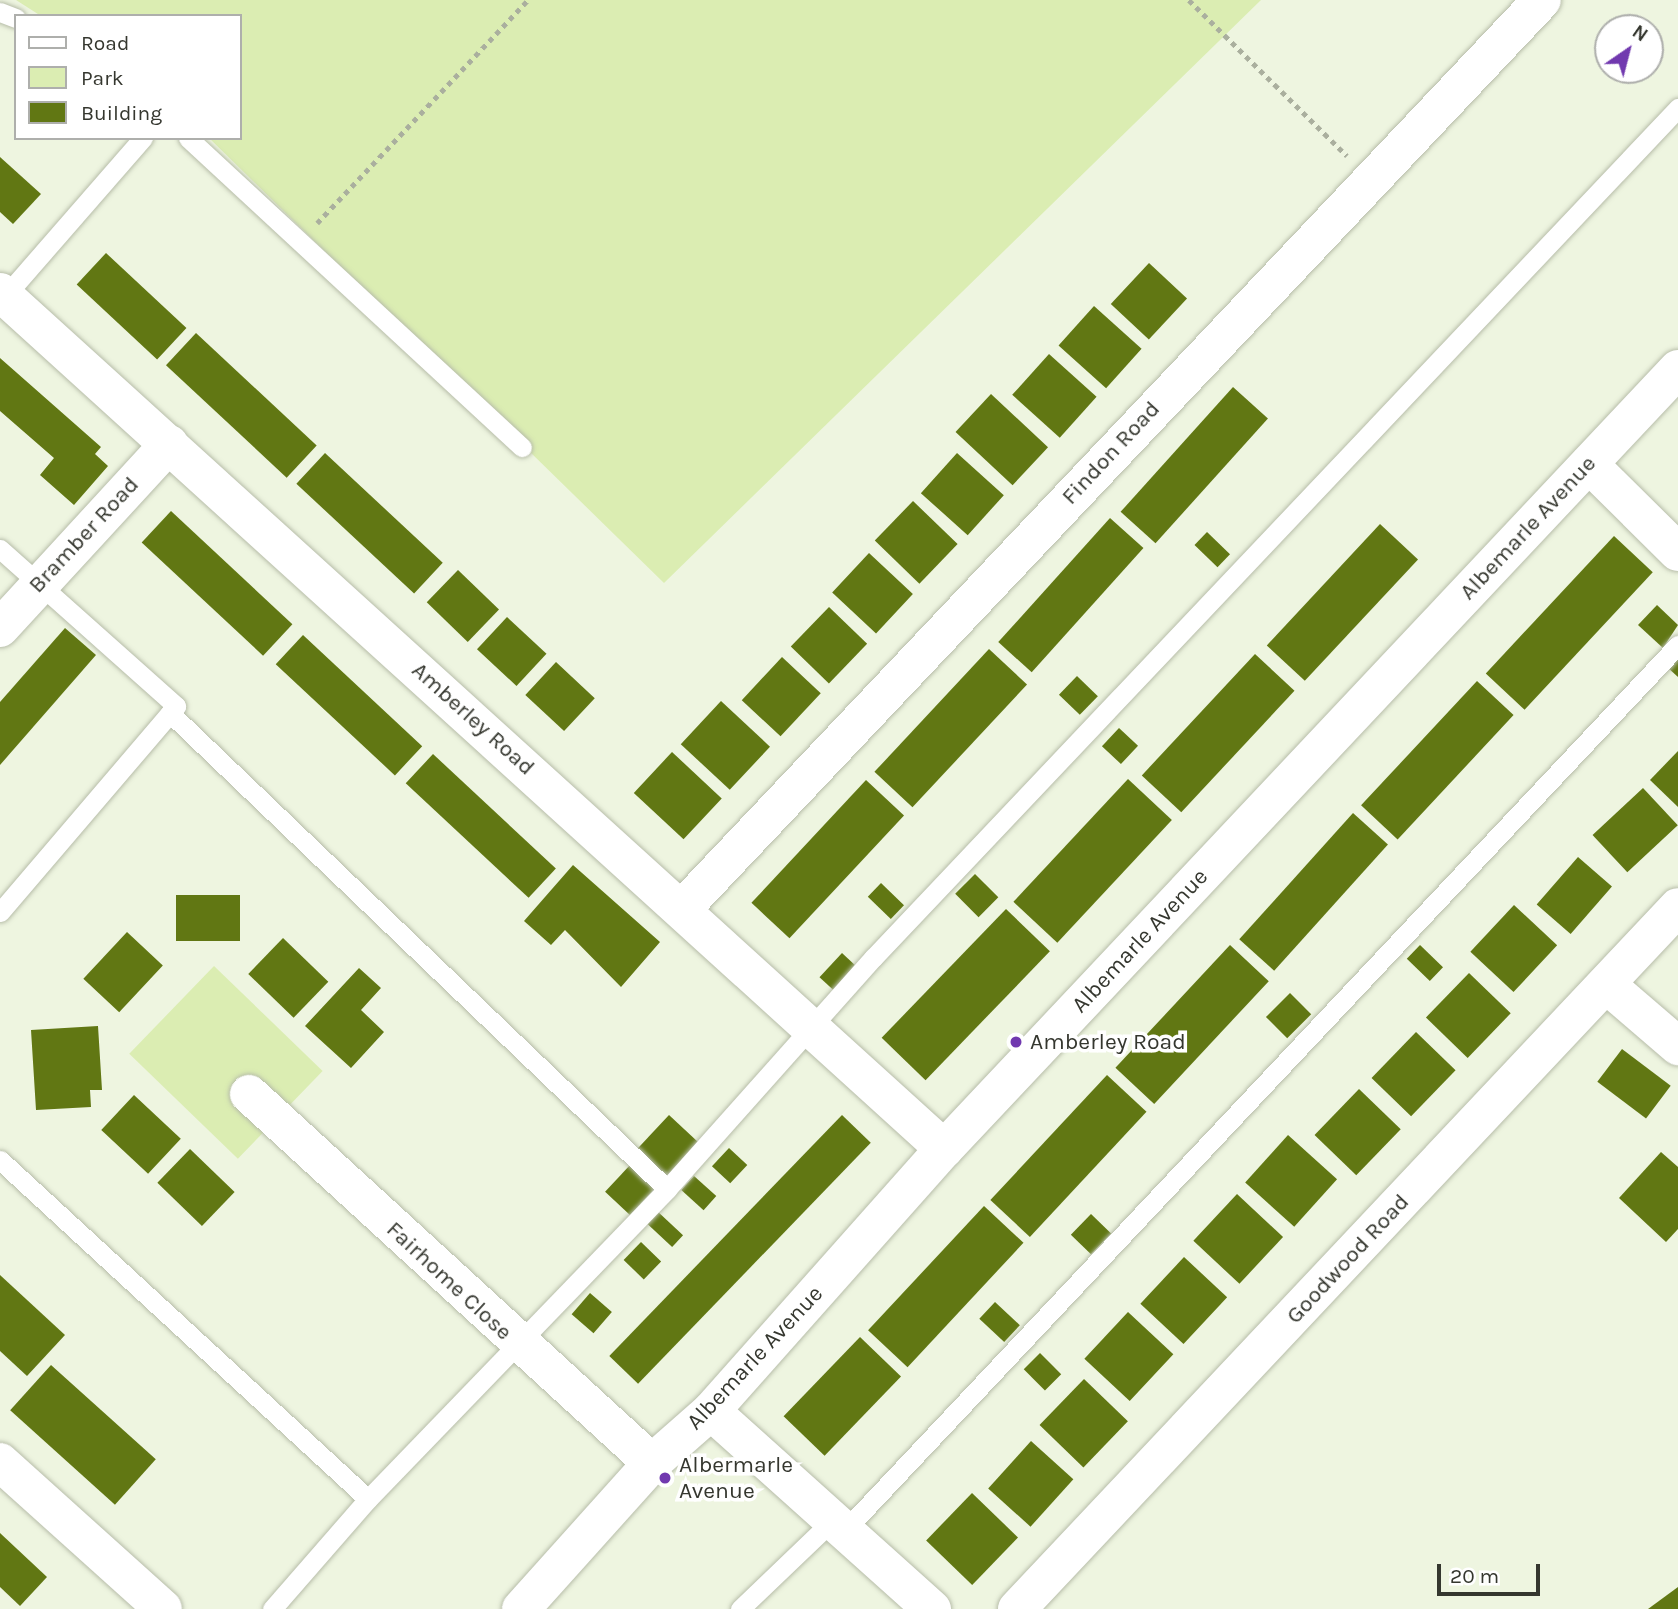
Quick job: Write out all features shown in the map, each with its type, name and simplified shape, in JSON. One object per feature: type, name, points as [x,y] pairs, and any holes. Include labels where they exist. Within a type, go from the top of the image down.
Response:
[{"type":"street","name":"Findon Road","points":[[682,909],[1542,0]]},
{"type":"street","name":"Amberley Road","points":[[3,294],[944,1149]]},
{"type":"street","name":"Albemarle Avenue","points":[[521,1609],[652,1464],[711,1411],[944,1149],[1678,369]]},
{"type":"street","name":"Bramber Road","points":[[0,628],[169,444]]},
{"type":"street","points":[[1589,464],[1678,552]]},
{"type":"street","name":"Goodwood Road","points":[[1017,1609],[1678,907]]},
{"type":"street","points":[[1607,985],[1678,1046]]},
{"type":"street","name":"Fairhome Close","points":[[248,1094],[519,1346],[652,1464]]},
{"type":"street","points":[[711,1411],[932,1609]]},
{"type":"street","points":[[0,1462],[163,1609]]},
{"type":"lane","points":[[272,1609],[368,1499],[519,1346],[667,1189],[809,1028],[1678,108]]},
{"type":"lane","points":[[3,294],[141,140]]},
{"type":"lane","points":[[190,140],[522,447]]},
{"type":"lane","points":[[0,549],[176,706],[0,912]]},
{"type":"lane","points":[[740,1609],[840,1524],[1678,645]]},
{"type":"lane","points":[[170,713],[667,1189]]},
{"type":"lane","points":[[0,1160],[368,1499]]},
{"type":"path","points":[[300,241],[528,0]]},
{"type":"path","points":[[1189,0],[1370,179]]},
{"type":"green space","points":[[16,0],[1261,0],[664,583],[211,140],[242,140],[242,14],[38,14]]},
{"type":"green space","points":[[214,966],[323,1071],[238,1159],[129,1054]]},
{"type":"building","points":[[0,157],[41,194],[13,224],[0,212]]},
{"type":"building","points":[[106,253],[186,328],[157,359],[77,284]]},
{"type":"building","points":[[1149,263],[1187,298],[1149,339],[1111,304]]},
{"type":"building","points":[[1094,306],[1142,349],[1106,388],[1059,345]]},
{"type":"building","points":[[196,333],[317,446],[287,478],[166,365]]},
{"type":"building","points":[[1049,354],[1097,397],[1060,438],[1012,395]]},
{"type":"building","points":[[0,358],[101,447],[95,454],[108,466],[74,505],[40,475],[54,458],[0,411]]},
{"type":"building","points":[[1233,387],[1268,418],[1156,543],[1121,512]]},
{"type":"building","points":[[991,394],[1048,447],[1013,485],[956,432]]},
{"type":"building","points":[[325,453],[443,563],[414,594],[296,484]]},
{"type":"building","points":[[957,453],[1004,495],[968,535],[921,493]]},
{"type":"building","points":[[913,501],[958,544],[919,584],[875,541]]},
{"type":"building","points":[[171,511],[292,624],[263,656],[142,542]]},
{"type":"building","points":[[1110,518],[1143,548],[1032,672],[998,642]]},
{"type":"building","points":[[1380,524],[1418,559],[1305,681],[1267,645]]},
{"type":"building","points":[[1207,532],[1230,554],[1218,567],[1194,545]]},
{"type":"building","points":[[1614,536],[1653,572],[1525,710],[1486,673]]},
{"type":"building","points":[[869,553],[913,594],[876,633],[832,592]]},
{"type":"building","points":[[458,570],[499,610],[468,642],[427,602]]},
{"type":"building","points":[[1657,605],[1678,625],[1663,648],[1638,625]]},
{"type":"building","points":[[829,607],[867,644],[829,683],[791,647]]},
{"type":"building","points":[[507,617],[546,654],[516,686],[477,649]]},
{"type":"building","points":[[65,628],[96,655],[0,765],[0,702]]},
{"type":"building","points":[[303,635],[422,746],[395,775],[276,664]]},
{"type":"building","points":[[989,649],[1027,684],[912,807],[874,772]]},
{"type":"building","points":[[1255,654],[1294,691],[1181,812],[1142,775]]},
{"type":"building","points":[[1678,655],[1678,677],[1667,667]]},
{"type":"building","points":[[782,657],[821,693],[781,736],[742,700]]},
{"type":"building","points":[[556,662],[595,698],[564,731],[525,695]]},
{"type":"building","points":[[1077,676],[1098,696],[1080,715],[1059,695]]},
{"type":"building","points":[[1477,681],[1514,715],[1398,839],[1361,805]]},
{"type":"building","points":[[721,701],[770,747],[730,790],[681,744]]},
{"type":"building","points":[[1119,728],[1138,746],[1121,764],[1102,746]]},
{"type":"building","points":[[1678,751],[1678,807],[1650,780]]},
{"type":"building","points":[[672,752],[722,798],[684,839],[634,793]]},
{"type":"building","points":[[433,754],[556,869],[529,898],[406,783]]},
{"type":"building","points":[[1128,779],[1172,820],[1057,943],[1013,902]]},
{"type":"building","points":[[866,780],[904,815],[789,938],[751,903]]},
{"type":"building","points":[[1643,788],[1678,825],[1627,872],[1593,835]]},
{"type":"building","points":[[1353,813],[1388,844],[1274,971],[1239,939]]},
{"type":"building","points":[[1578,857],[1612,887],[1571,934],[1537,905]]},
{"type":"building","points":[[573,865],[660,942],[621,987],[565,930],[551,945],[524,921]]},
{"type":"building","points":[[975,874],[998,897],[979,917],[955,894]]},
{"type":"building","points":[[881,883],[904,905],[891,919],[868,897]]},
{"type":"building","points":[[176,895],[240,895],[240,941],[176,941]]},
{"type":"building","points":[[1514,905],[1557,945],[1514,992],[1470,952]]},
{"type":"building","points":[[1006,909],[1050,951],[926,1080],[882,1038]]},
{"type":"building","points":[[127,932],[163,965],[119,1012],[83,979]]},
{"type":"building","points":[[283,938],[328,982],[294,1018],[248,974]]},
{"type":"building","points":[[1230,945],[1269,981],[1154,1104],[1115,1068]]},
{"type":"building","points":[[1420,945],[1443,967],[1430,981],[1407,959]]},
{"type":"building","points":[[842,953],[856,966],[833,990],[819,977]]},
{"type":"building","points":[[359,968],[381,988],[361,1010],[384,1032],[351,1068],[305,1026]]},
{"type":"building","points":[[1469,973],[1511,1013],[1468,1058],[1426,1018]]},
{"type":"building","points":[[1290,993],[1311,1014],[1287,1038],[1266,1017]]},
{"type":"building","points":[[98,1026],[102,1090],[90,1090],[91,1107],[36,1110],[31,1030]]},
{"type":"building","points":[[1416,1032],[1456,1070],[1411,1116],[1372,1078]]},
{"type":"building","points":[[1622,1049],[1671,1086],[1646,1118],[1597,1082]]},
{"type":"building","points":[[1107,1075],[1146,1112],[1030,1237],[990,1200]]},
{"type":"building","points":[[1359,1089],[1401,1129],[1356,1175],[1315,1135]]},
{"type":"building","points":[[134,1095],[181,1139],[148,1174],[101,1130]]},
{"type":"building","points":[[669,1115],[698,1142],[666,1177],[637,1149]]},
{"type":"building","points":[[842,1115],[871,1143],[638,1384],[609,1356]]},
{"type":"building","points":[[1288,1135],[1337,1179],[1294,1227],[1245,1183]]},
{"type":"building","points":[[729,1148],[747,1165],[730,1183],[712,1166]]},
{"type":"building","points":[[190,1149],[235,1192],[202,1226],[157,1183]]},
{"type":"building","points":[[1661,1152],[1678,1167],[1678,1229],[1666,1242],[1619,1198]]},
{"type":"building","points":[[631,1164],[656,1187],[630,1215],[605,1192]]},
{"type":"building","points":[[694,1176],[716,1196],[704,1210],[681,1190]]},
{"type":"building","points":[[1237,1194],[1283,1237],[1239,1284],[1193,1241]]},
{"type":"building","points":[[984,1206],[1023,1243],[908,1367],[868,1330]]},
{"type":"building","points":[[656,1210],[683,1235],[672,1247],[645,1222]]},
{"type":"building","points":[[1091,1214],[1111,1233],[1091,1254],[1071,1235]]},
{"type":"building","points":[[641,1242],[661,1261],[644,1279],[624,1260]]},
{"type":"building","points":[[1184,1257],[1227,1297],[1184,1344],[1140,1304]]},
{"type":"building","points":[[0,1275],[65,1335],[27,1376],[0,1351]]},
{"type":"building","points":[[590,1293],[612,1312],[594,1333],[572,1314]]},
{"type":"building","points":[[995,1302],[1020,1325],[1004,1342],[979,1319]]},
{"type":"building","points":[[1128,1312],[1173,1354],[1130,1401],[1084,1359]]},
{"type":"building","points":[[860,1337],[901,1377],[825,1456],[784,1416]]},
{"type":"building","points":[[1040,1353],[1061,1374],[1045,1390],[1024,1369]]},
{"type":"building","points":[[51,1365],[156,1459],[115,1505],[10,1410]]},
{"type":"building","points":[[1084,1379],[1128,1421],[1083,1467],[1040,1425]]},
{"type":"building","points":[[1031,1441],[1073,1479],[1031,1527],[988,1489]]},
{"type":"building","points":[[972,1493],[1018,1537],[972,1585],[926,1540]]},
{"type":"building","points":[[0,1533],[47,1577],[20,1606],[0,1587]]},
{"type":"building","points":[[1678,1587],[1678,1609],[1648,1609]]},
{"type":"place","name":"Amberley Road","points":[[1016,1042]]},
{"type":"place","name":"Albermarle Avenue","points":[[665,1478]]}]
